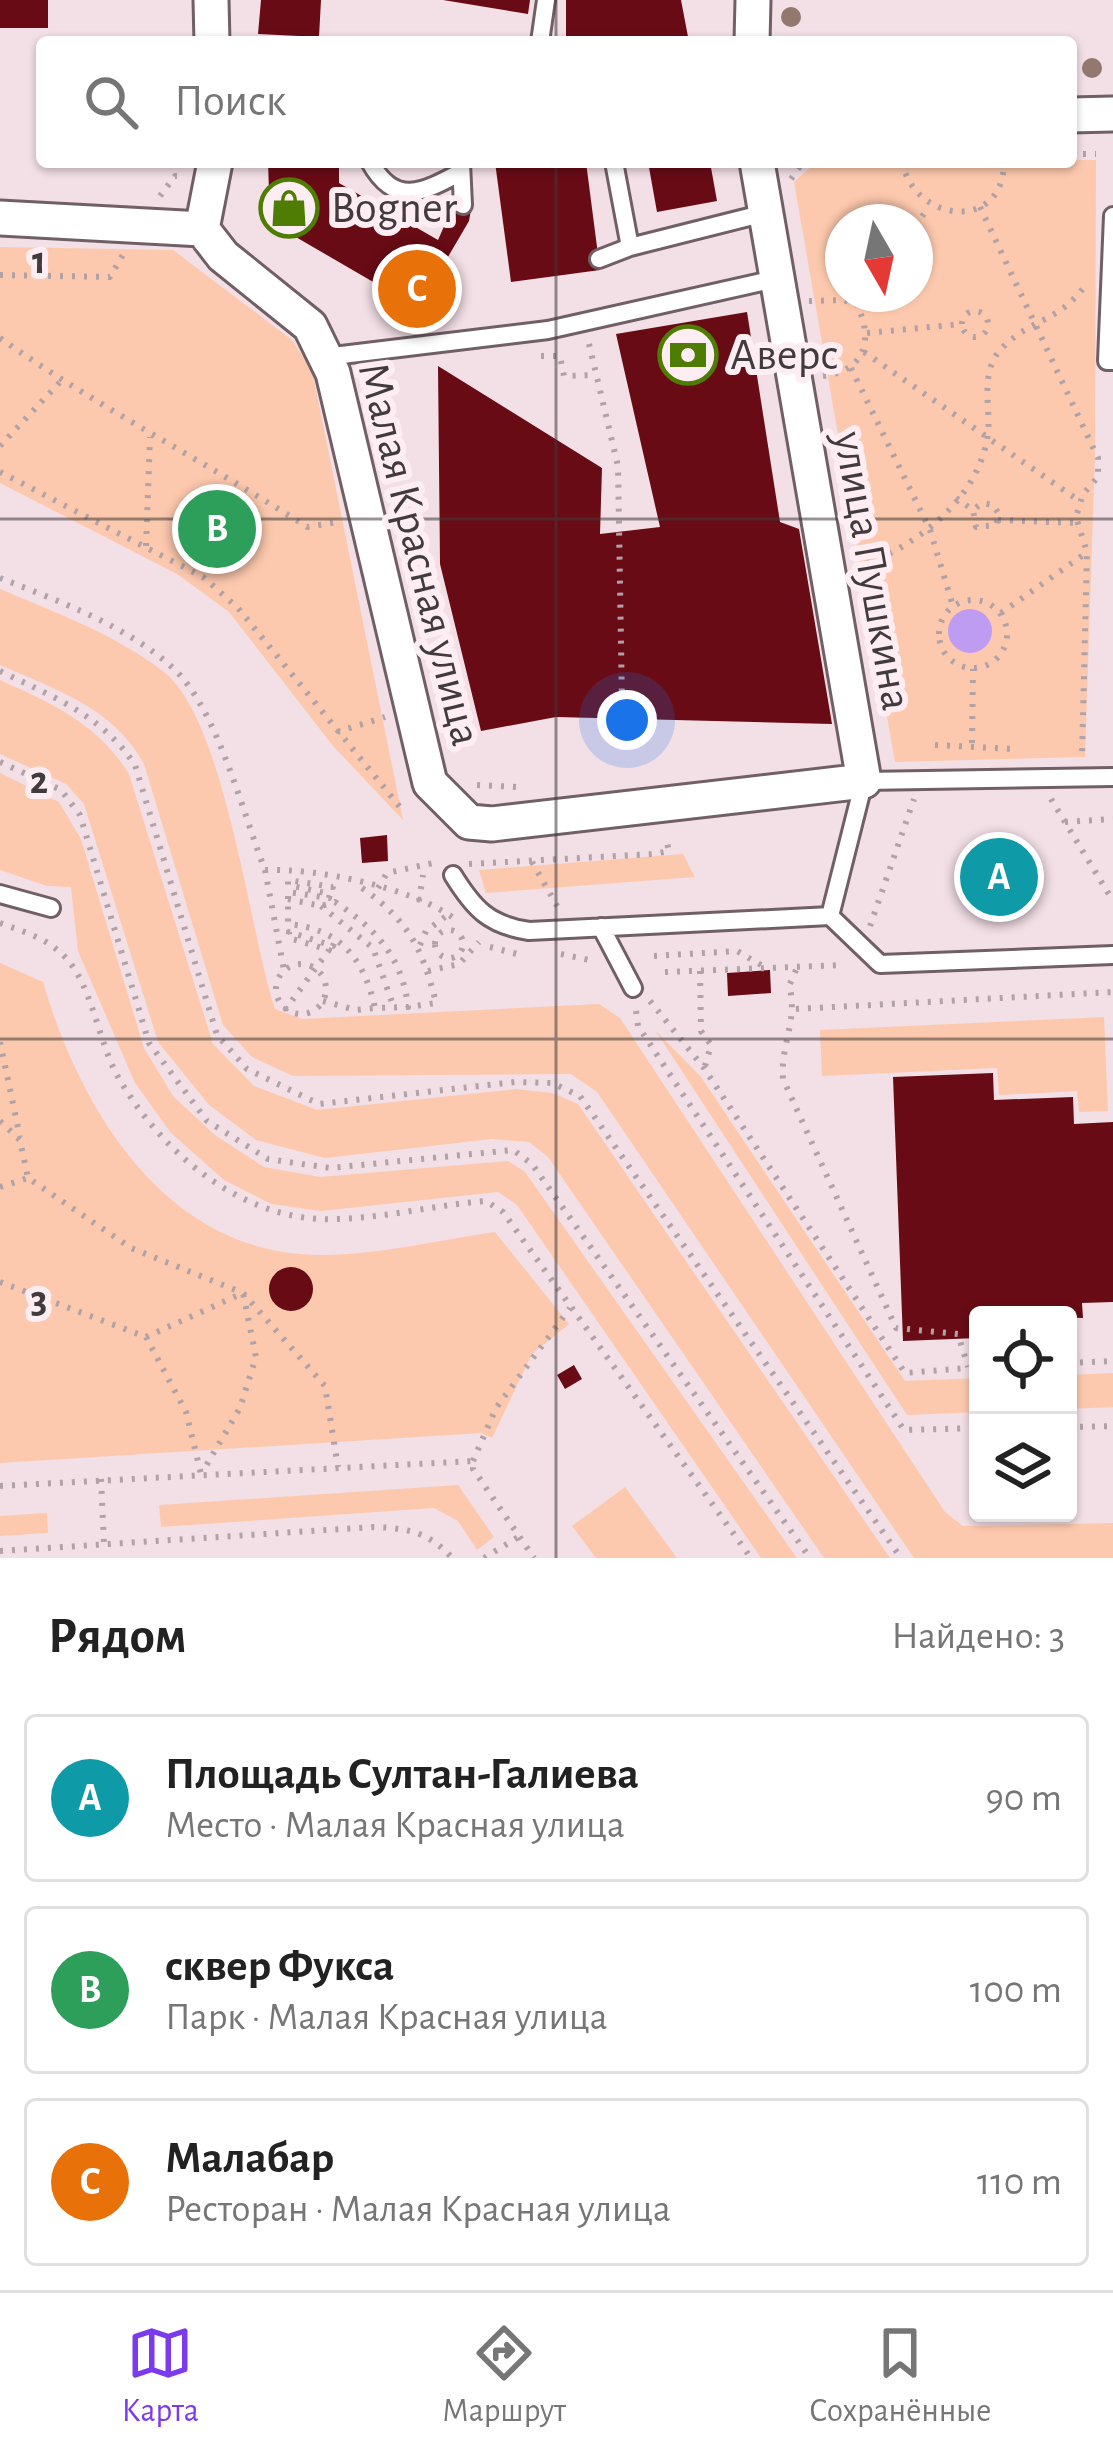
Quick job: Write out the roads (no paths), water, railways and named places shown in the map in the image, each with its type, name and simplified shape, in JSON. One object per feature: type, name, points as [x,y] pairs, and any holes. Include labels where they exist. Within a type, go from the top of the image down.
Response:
[{"type":"street","points":[[211,0],[212,36]]},
{"type":"street","points":[[752,36],[753,0]]},
{"type":"street","points":[[1077,115],[1113,116]]},
{"type":"street","points":[[0,218],[202,229],[214,168]]},
{"type":"street","name":"улица Пушкина","points":[[759,168],[864,782]]},
{"type":"street","name":"Малая Красная улица","points":[[202,229],[223,256],[310,326],[325,357],[430,784],[453,811],[469,822],[492,824],[864,782]]},
{"type":"lane","points":[[540,36],[545,0]]},
{"type":"lane","points":[[374,168],[388,188],[403,195],[422,193],[460,168]]},
{"type":"lane","points":[[461,168],[463,205]]},
{"type":"lane","points":[[615,168],[630,247]]},
{"type":"lane","points":[[599,260],[630,247],[765,213]]},
{"type":"lane","points":[[1113,216],[1107,361],[1113,361]]},
{"type":"lane","points":[[325,357],[548,330],[776,279]]},
{"type":"lane","points":[[830,916],[864,782],[1113,777]]},
{"type":"lane","points":[[453,875],[472,907],[499,927],[830,916],[880,964],[1113,955]]},
{"type":"lane","points":[[0,894],[51,908]]},
{"type":"lane","points":[[601,927],[634,988]]},
{"type":"place","name":"Bogner","points":[[289,208]]},
{"type":"place","name":"Малабар","points":[[417,289]]},
{"type":"place","name":"Аверс","points":[[688,355]]},
{"type":"place","name":"cквер Фукса","points":[[217,529]]},
{"type":"place","name":"Площадь Султан-Галиева","points":[[999,877]]}]
